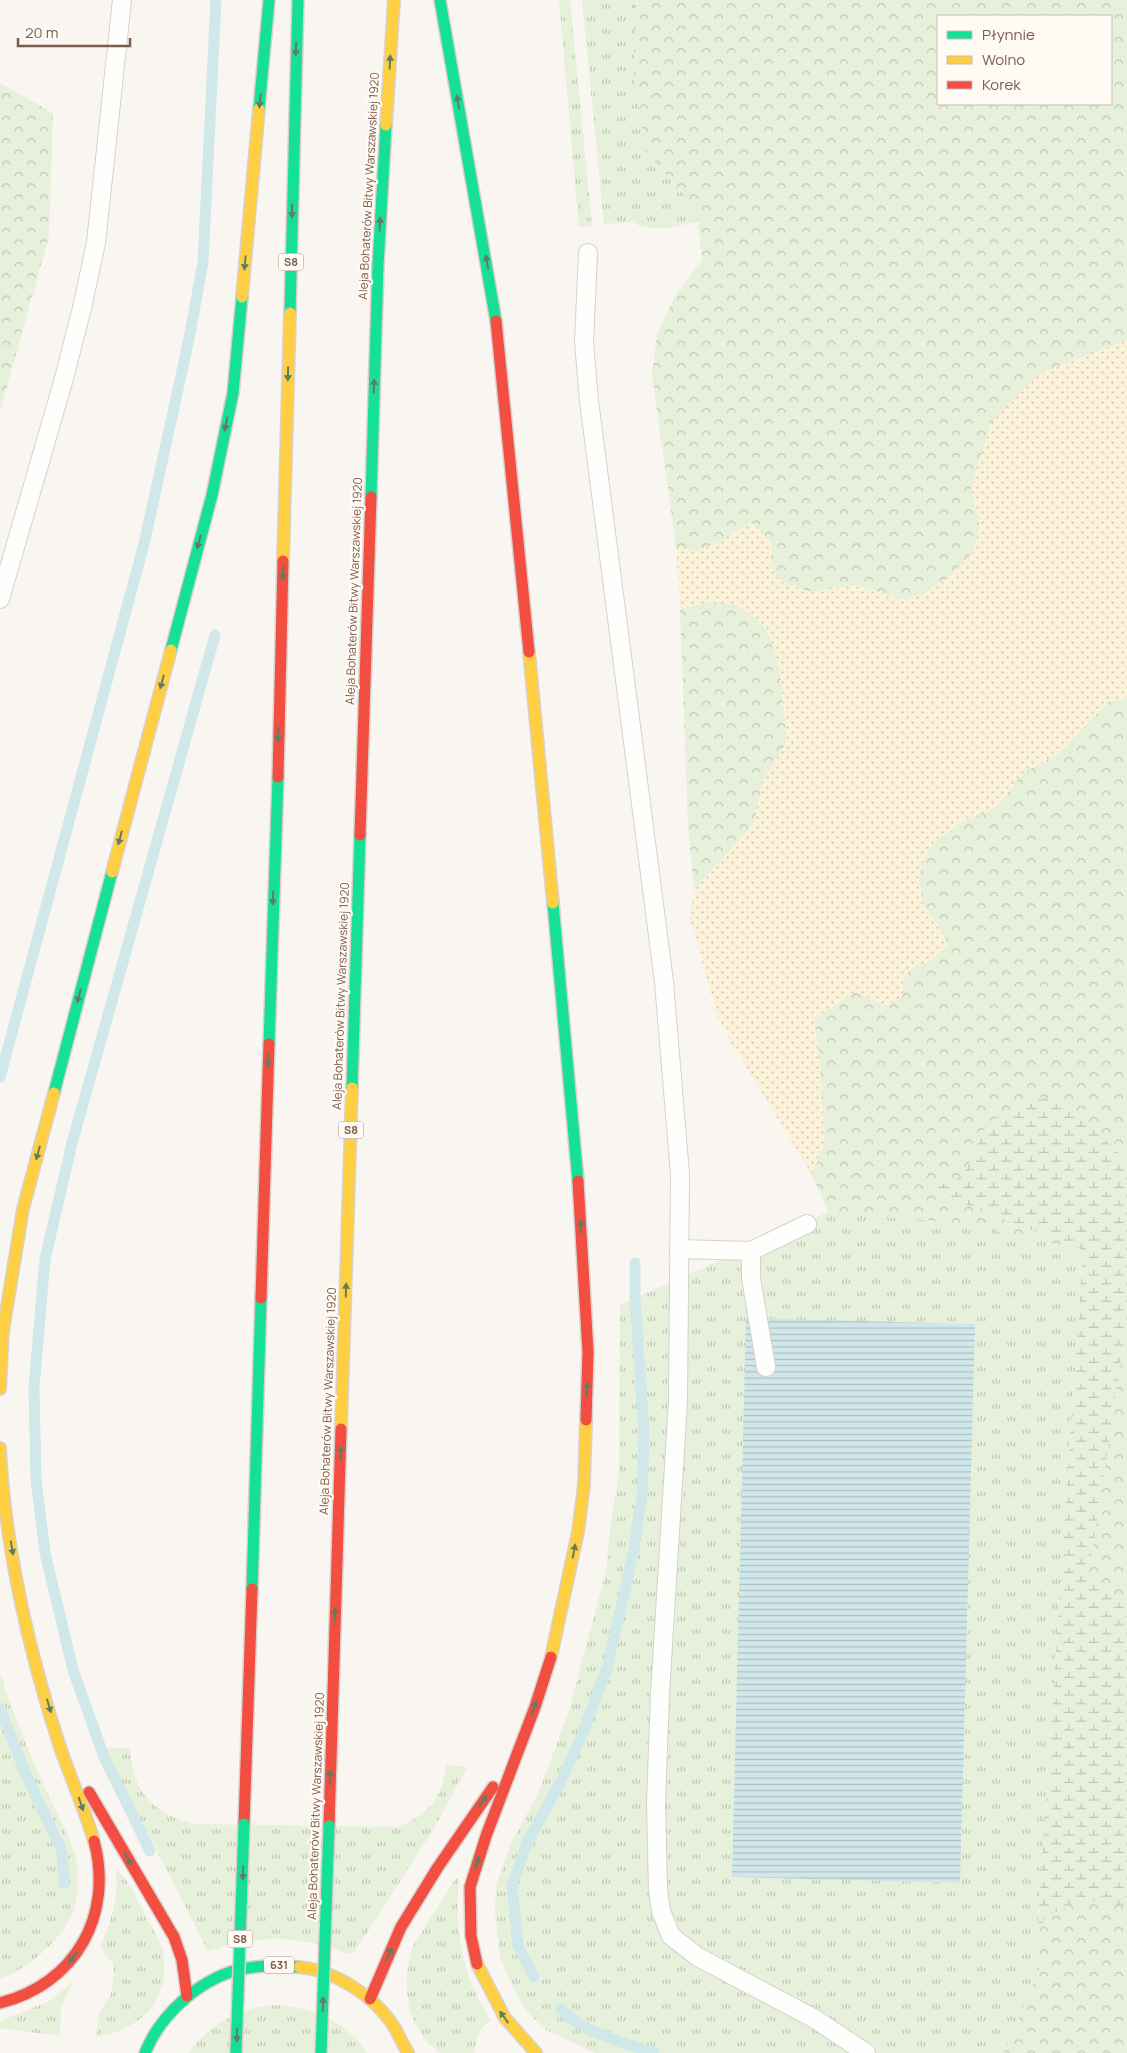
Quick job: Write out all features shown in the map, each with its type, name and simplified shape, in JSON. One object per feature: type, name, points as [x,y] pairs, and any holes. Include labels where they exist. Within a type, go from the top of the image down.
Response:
[{"type":"main road","points":[[0,1389],[3,1330],[23,1209],[212,495],[233,393],[270,0]]},
{"type":"main road","name":"S8","points":[[236,2053],[276,808],[298,0]]},
{"type":"main road","name":"Aleja Bohaterów Bitwy Warszawskiej 1920","points":[[321,2053],[378,265],[394,0]]},
{"type":"main road","points":[[440,0],[495,310],[577,1174],[588,1352],[584,1485],[578,1532],[549,1665],[535,1708],[516,1753],[486,1836],[470,1887],[471,1936],[478,1969],[500,2011],[536,2053]]},
{"type":"main road","points":[[0,1448],[4,1505],[25,1621],[59,1742],[95,1845],[100,1866],[98,1902],[94,1920],[84,1941],[64,1967],[41,1987],[22,1997],[0,2003]]},
{"type":"main road","points":[[59,1742],[174,1937],[182,1960],[187,1996]]},
{"type":"main road","points":[[370,1998],[401,1928],[438,1868],[516,1753]]},
{"type":"main road","name":"631","points":[[143,2052],[163,2020],[187,1996],[221,1975],[259,1964],[299,1966],[337,1977],[370,1998],[391,2022],[408,2053]]},
{"type":"lane","points":[[0,599],[63,382],[96,243],[122,0]]},
{"type":"lane","points":[[588,253],[584,342],[589,401],[664,982],[680,1174],[678,1401],[660,1694],[656,1803],[658,1890],[661,1911],[671,1936],[698,1957],[815,2019],[866,2053]]},
{"type":"lane","points":[[679,1249],[751,1251],[807,1224]]},
{"type":"lane","points":[[751,1251],[751,1278],[766,1367]]},
{"type":"green space","points":[[559,0],[570,0],[592,226],[579,227]]},
{"type":"green space","points":[[582,0],[634,0],[634,73],[645,150],[690,201],[698,222],[663,228],[645,227],[631,220],[630,222],[604,224]]},
{"type":"green space","points":[[634,0],[1127,0],[1127,340],[1039,374],[971,488],[980,527],[973,552],[948,579],[907,601],[856,585],[811,592],[781,582],[770,566],[772,544],[752,521],[720,542],[697,551],[676,547],[652,374],[657,334],[674,298],[702,260],[698,222],[690,202],[645,150],[634,73]]},
{"type":"green space","points":[[0,83],[53,113],[49,236],[0,412]]},
{"type":"green space","points":[[712,601],[735,605],[755,617],[768,632],[780,672],[787,742],[763,780],[754,823],[694,890],[688,825],[680,609]]},
{"type":"green space","points":[[1127,698],[1127,2053],[1004,2053],[1040,1967],[1037,1936],[1083,1250],[959,1223],[828,1212],[812,1175],[824,1143],[820,1064],[814,1019],[855,992],[886,1006],[910,969],[931,961],[941,929],[924,907],[919,883],[921,866],[933,843],[963,821],[996,808],[1023,773],[1059,753],[1108,702]]},
{"type":"green space","points":[[1037,1096],[1073,1108],[1127,1162],[1127,1318],[1089,1574],[1127,1607],[1127,1906],[1082,1900],[1045,1917],[1037,1936],[1083,1250],[929,1190],[963,1176],[988,1122]]},
{"type":"green space","points":[[828,1212],[959,1223],[1083,1250],[1037,1936],[1040,1967],[1004,2053],[595,2053],[546,2030],[523,2006],[500,1957],[495,1913],[496,1886],[510,1845],[538,1794],[569,1711],[606,1571],[612,1513],[619,1475],[620,1305]]},
{"type":"green space","points":[[0,1674],[31,1757],[75,1855],[78,1877],[77,1898],[66,1926],[50,1945],[31,1962],[0,1978]]},
{"type":"green space","points":[[130,1748],[131,1763],[135,1777],[140,1789],[148,1799],[168,1814],[195,1824],[398,1827],[418,1817],[432,1804],[441,1787],[446,1765],[467,1767],[436,1825],[354,1953],[349,1954],[313,1943],[278,1939],[244,1942],[208,1951],[105,1749]]},
{"type":"green space","points":[[119,1872],[130,1885],[159,1942],[164,1955],[164,1972],[162,1985],[157,1997],[151,2008],[142,2017],[121,2030],[96,2037],[99,2013],[111,1994],[114,1975],[113,1964],[100,1947],[113,1911],[117,1883],[116,1873]]},
{"type":"green space","points":[[456,1878],[459,1880],[458,1918],[460,1936],[467,1971],[481,2004],[491,2021],[483,2027],[477,2039],[474,2053],[440,2053],[431,2045],[417,2027],[412,2016],[407,1993],[407,1969],[413,1946]]},
{"type":"green space","points":[[74,1981],[61,2007],[60,2036],[0,2028],[0,2021],[50,2001]]},
{"type":"green space","points":[[270,2005],[299,2008],[325,2017],[347,2031],[367,2053],[188,2053],[205,2034],[224,2020],[257,2007]]},
{"type":"sand","points":[[1127,340],[1127,698],[1108,702],[1059,753],[1023,773],[996,808],[963,821],[933,843],[921,866],[919,883],[924,907],[941,929],[948,945],[933,959],[908,972],[903,980],[903,996],[886,1006],[855,992],[814,1019],[820,1064],[824,1143],[812,1175],[729,1039],[718,1017],[690,919],[694,890],[754,823],[763,780],[787,742],[780,672],[768,632],[755,617],[735,605],[712,601],[680,609],[676,547],[697,551],[720,542],[752,521],[772,544],[770,566],[781,582],[811,592],[856,585],[907,601],[948,579],[973,552],[980,527],[971,488],[991,422],[1039,374]]},
{"type":"water","points":[[746,1318],[975,1324],[960,1883],[732,1877]]},
{"type":"waterway","points":[[0,1077],[144,544],[189,339],[203,262],[216,0]]},
{"type":"waterway","points":[[150,1851],[104,1757],[73,1670],[45,1553],[36,1480],[34,1387],[45,1259],[72,1143],[215,635]]},
{"type":"waterway","points":[[534,1977],[518,1946],[512,1886],[527,1843],[560,1783],[581,1737],[607,1668],[634,1550],[642,1494],[644,1433],[635,1298],[635,1263]]},
{"type":"waterway","points":[[0,1708],[24,1770],[62,1852],[64,1884]]},
{"type":"waterway","points":[[561,2009],[570,2018],[592,2031],[654,2053]]},
{"type":"traffic: fast","points":[[259,109],[269,0]]},
{"type":"traffic: fast","points":[[290,313],[298,0]]},
{"type":"traffic: fast","points":[[440,0],[496,321]]},
{"type":"traffic: fast","points":[[371,497],[378,265],[386,125]]},
{"type":"traffic: fast","points":[[171,650],[212,495],[233,393],[242,297]]},
{"type":"traffic: fast","points":[[269,1044],[278,777]]},
{"type":"traffic: fast","points":[[352,1088],[360,835]]},
{"type":"traffic: fast","points":[[54,1093],[112,872]]},
{"type":"traffic: fast","points":[[553,903],[578,1181]]},
{"type":"traffic: fast","points":[[252,1589],[261,1298]]},
{"type":"traffic: fast","points":[[236,2053],[244,1824]]},
{"type":"traffic: fast","points":[[321,2053],[329,1826]]},
{"type":"traffic: fast","points":[[145,2053],[160,2026],[170,2013],[182,2001],[208,1982],[222,1975],[245,1968],[268,1966],[299,1967]]},
{"type":"traffic: slow","points":[[386,125],[394,0]]},
{"type":"traffic: slow","points":[[242,297],[259,109]]},
{"type":"traffic: slow","points":[[283,561],[290,313]]},
{"type":"traffic: slow","points":[[112,872],[171,650]]},
{"type":"traffic: slow","points":[[529,652],[553,903]]},
{"type":"traffic: slow","points":[[341,1429],[352,1088]]},
{"type":"traffic: slow","points":[[0,1389],[3,1331],[23,1209],[54,1093]]},
{"type":"traffic: slow","points":[[551,1657],[578,1532],[584,1485],[586,1420]]},
{"type":"traffic: slow","points":[[0,1448],[7,1522],[28,1633],[58,1741],[94,1841]]},
{"type":"traffic: slow","points":[[477,1964],[505,2018],[536,2053]]},
{"type":"traffic: slow","points":[[299,1967],[312,1969],[338,1978],[362,1993],[391,2022],[408,2053]]},
{"type":"traffic: jam","points":[[496,321],[529,652]]},
{"type":"traffic: jam","points":[[360,835],[371,497]]},
{"type":"traffic: jam","points":[[278,777],[283,561]]},
{"type":"traffic: jam","points":[[261,1298],[269,1044]]},
{"type":"traffic: jam","points":[[578,1181],[588,1352],[586,1420]]},
{"type":"traffic: jam","points":[[329,1826],[341,1429]]},
{"type":"traffic: jam","points":[[244,1824],[252,1589]]},
{"type":"traffic: jam","points":[[477,1964],[471,1936],[470,1887],[486,1836],[535,1707],[551,1657]]},
{"type":"traffic: jam","points":[[370,1999],[401,1927],[438,1867],[493,1787]]},
{"type":"traffic: jam","points":[[89,1792],[174,1937],[182,1960],[187,1996]]},
{"type":"traffic: jam","points":[[0,2003],[26,1994],[49,1980],[68,1963],[83,1943],[93,1920],[98,1895],[99,1869],[94,1841]]}]
